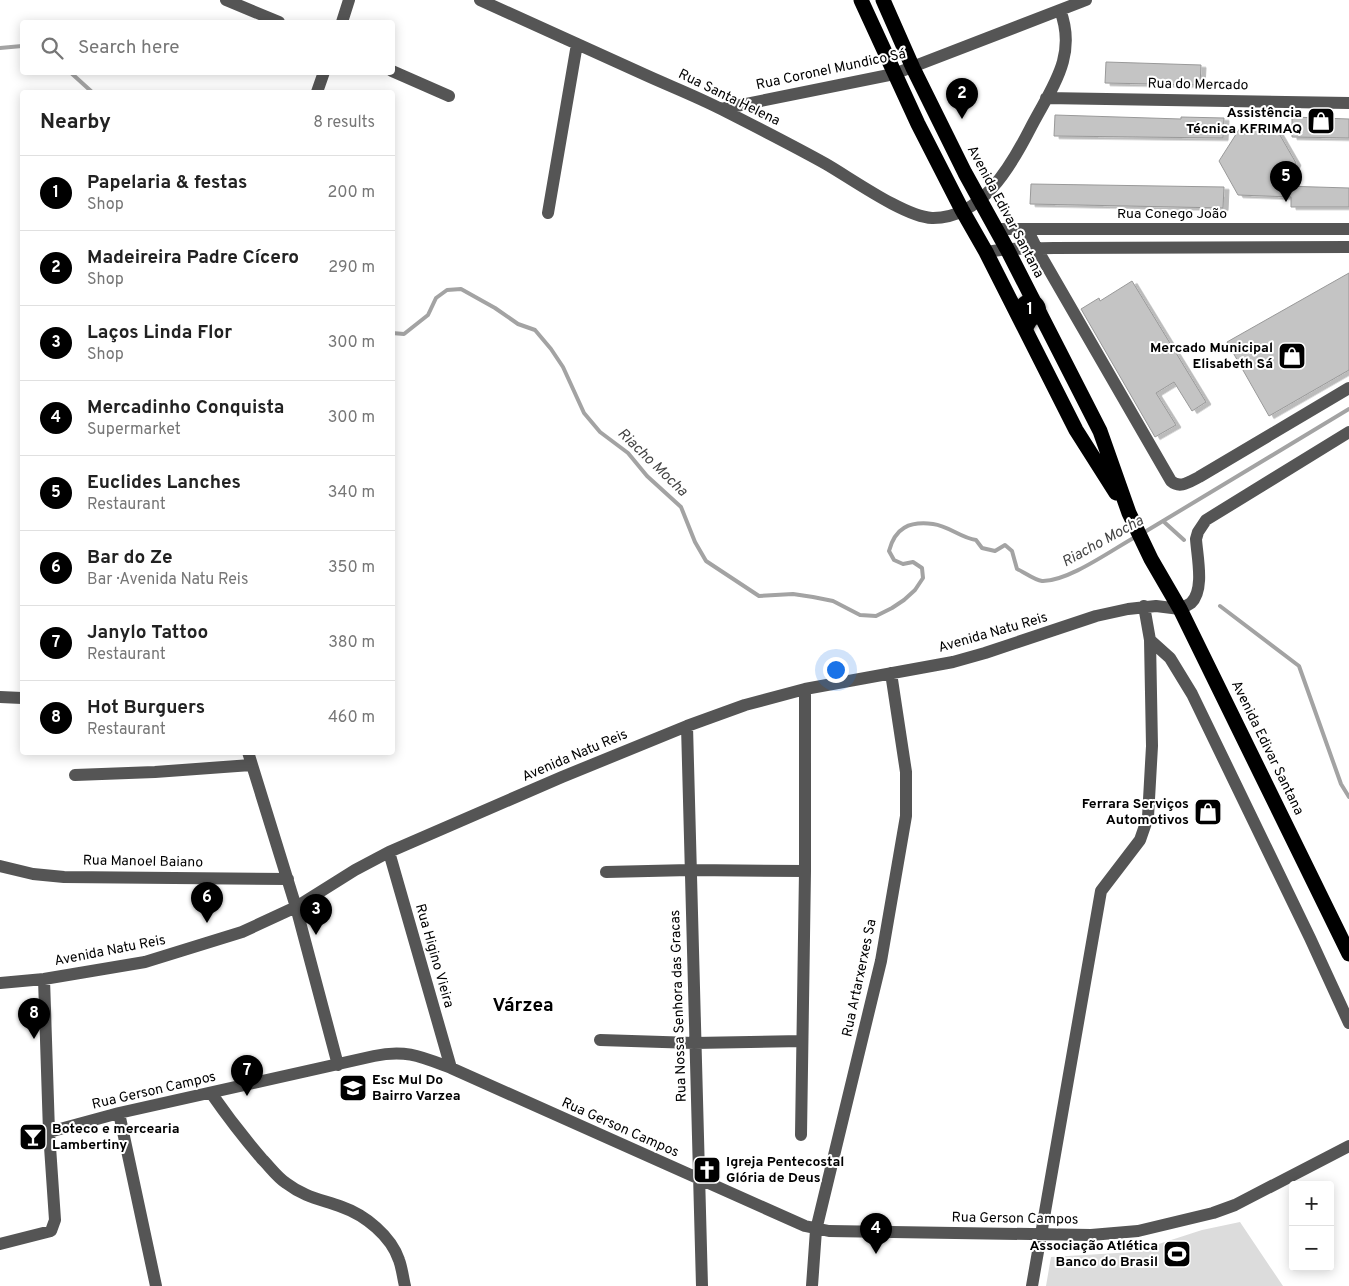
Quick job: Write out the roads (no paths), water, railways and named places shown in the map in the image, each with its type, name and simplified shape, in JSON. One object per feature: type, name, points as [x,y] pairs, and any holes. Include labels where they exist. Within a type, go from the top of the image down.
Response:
[{"type":"highway","points":[[861,0],[918,124],[986,252],[1076,430],[1130,517]]},
{"type":"highway","name":"Avenida Edivar Santana","points":[[883,0],[913,68],[979,200],[996,229],[1100,431],[1130,517],[1180,609],[1349,954]]},
{"type":"street","points":[[226,0],[274,20]]},
{"type":"street","points":[[343,20],[349,0]]},
{"type":"street","name":"Rua Santa Helena","points":[[480,0],[721,109],[813,157],[897,206],[916,215],[932,218],[947,216],[979,200],[995,185],[1024,140],[1063,65],[1066,49],[1064,22],[1060,10]]},
{"type":"street","name":"Rua Coronel Mundico Sá","points":[[721,109],[894,74],[1086,0]]},
{"type":"street","points":[[548,213],[577,44]]},
{"type":"street","points":[[395,72],[449,96]]},
{"type":"street","points":[[318,90],[323,75]]},
{"type":"street","name":"Rua do Mercado","points":[[1046,98],[1349,103]]},
{"type":"street","name":"Rua Conego João","points":[[996,229],[1349,229]]},
{"type":"street","points":[[1027,229],[1171,481],[1177,485],[1198,477],[1349,388]]},
{"type":"street","points":[[1255,229],[1256,248]]},
{"type":"street","points":[[986,252],[1037,248],[1349,247]]},
{"type":"street","points":[[1180,609],[1192,602],[1197,594],[1199,582],[1196,539],[1206,520],[1349,432]]},
{"type":"street","points":[[1032,1286],[1101,891],[1137,846],[1148,817],[1152,746],[1150,640],[1144,606]]},
{"type":"street","name":"Avenida Natu Reis","points":[[0,983],[44,979],[145,962],[242,932],[296,907],[388,852],[562,777],[687,726],[745,705],[805,689],[968,658],[1096,616],[1144,606],[1180,609]]},
{"type":"street","points":[[1150,640],[1170,658],[1192,694],[1306,929],[1349,1023]]},
{"type":"street","name":"Rua Artarxerxes Sa","points":[[812,1286],[816,1230],[879,969],[906,816],[906,772],[891,672]]},
{"type":"street","points":[[801,1135],[805,872],[805,689]]},
{"type":"street","points":[[0,698],[20,698]]},
{"type":"street","name":"Rua Nossa Senhora das Gracas","points":[[687,726],[694,1044],[700,1180],[702,1286]]},
{"type":"street","points":[[75,775],[155,772],[250,759],[288,879],[338,1065]]},
{"type":"street","name":"Rua Higino Vieira","points":[[388,852],[451,1068]]},
{"type":"street","name":"Rua Manoel Baiano","points":[[0,866],[33,874],[64,877],[288,879]]},
{"type":"street","points":[[606,872],[690,870],[805,872]]},
{"type":"street","points":[[0,1244],[51,1232],[55,1220],[49,1132],[44,979]]},
{"type":"street","points":[[600,1040],[694,1044],[802,1042]]},
{"type":"street","name":"Rua Gerson Campos","points":[[49,1132],[119,1113],[391,1052],[418,1056],[451,1068],[816,1230],[1091,1235],[1125,1233],[1213,1213],[1256,1196],[1349,1146]]},
{"type":"street","points":[[211,1093],[250,1145],[284,1182],[301,1194],[342,1207],[361,1216],[376,1228],[387,1240],[399,1259],[405,1286]]},
{"type":"street","points":[[119,1113],[156,1286]]},
{"type":"waterway","name":"Riacho Mocha","points":[[0,48],[20,46]]},
{"type":"waterway","name":"Riacho Mocha","points":[[73,75],[90,90]]},
{"type":"waterway","name":"Riacho Mocha","points":[[395,333],[404,334],[428,315],[436,298],[447,290],[461,289],[495,308],[518,324],[535,330],[563,367],[584,413],[600,432],[628,453],[647,476],[681,507],[695,542],[706,561],[759,596],[793,594],[813,597],[833,601],[860,615],[876,616],[904,600],[915,590],[923,578],[922,568],[913,562],[903,564],[894,560],[889,551],[899,532],[910,525],[924,523],[939,525],[976,540],[982,548],[995,551],[1005,545],[1012,551],[1017,569],[1032,578],[1042,581],[1053,580],[1077,571],[1137,536]]},
{"type":"waterway","name":"Riacho Mocha","points":[[1143,533],[1349,409]]},
{"type":"waterway","points":[[1163,521],[1184,540]]},
{"type":"waterway","points":[[1220,606],[1299,666],[1341,784],[1349,797]]},
{"type":"place","name":"Madeireira Padre Cícero","points":[[962,119]]},
{"type":"place","name":"Assistência Técnica KFRIMAQ","points":[[1321,121]]},
{"type":"place","name":"Euclides Lanches","points":[[1286,202]]},
{"type":"place","name":"Papelaria & festas","points":[[1030,335]]},
{"type":"place","name":"Mercado Municipal Elisabeth Sá","points":[[1292,356]]},
{"type":"place","name":"Ferrara Serviços Automotivos","points":[[1208,812]]},
{"type":"place","name":"Bar do Ze","points":[[207,923]]},
{"type":"place","name":"Laços Linda Flor","points":[[316,935]]},
{"type":"place","name":"Hot Burguers","points":[[34,1039]]},
{"type":"place","name":"Esc Mul Do Bairro Varzea","points":[[353,1088]]},
{"type":"place","name":"Janylo Tattoo","points":[[247,1096]]},
{"type":"place","name":"Boteco e mercearia Lambertiny","points":[[33,1137]]},
{"type":"place","name":"Igreja Pentecostal Glória de Deus","points":[[707,1170]]},
{"type":"place","name":"Mercadinho Conquista","points":[[876,1254]]},
{"type":"place","name":"Associação Atlética Banco do Brasil","points":[[1177,1254]]},
{"type":"district","name":"Várzea","points":[[523,1006]]}]
